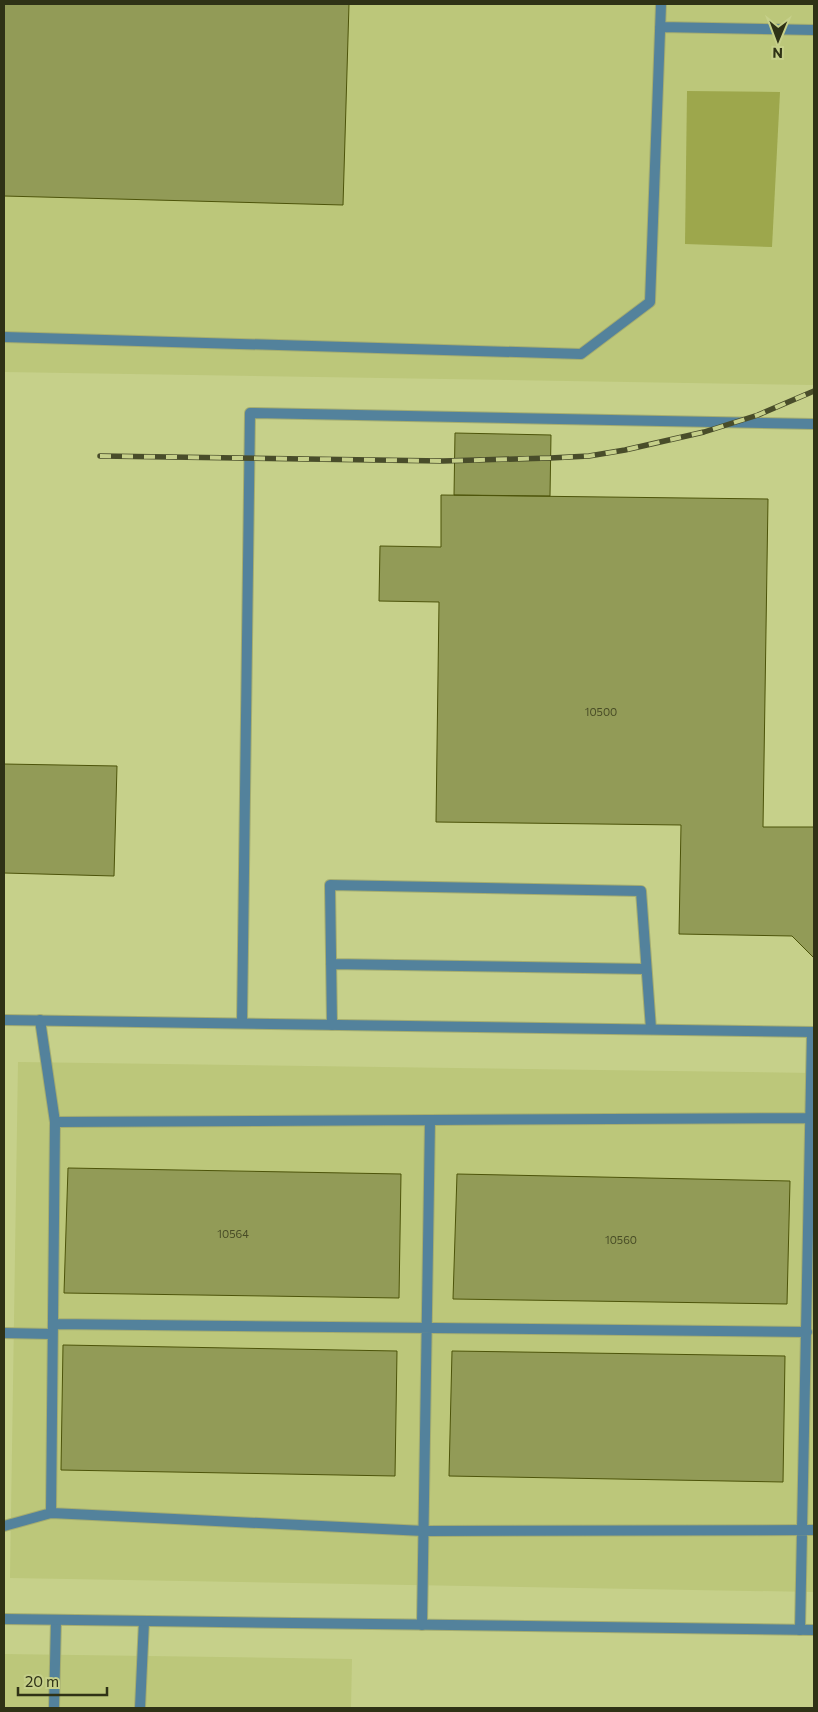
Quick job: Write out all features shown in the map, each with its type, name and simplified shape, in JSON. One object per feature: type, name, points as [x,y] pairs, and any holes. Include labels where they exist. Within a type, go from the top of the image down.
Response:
[{"type":"street","points":[[4,337],[581,354],[650,302],[661,4]]},
{"type":"street","points":[[660,27],[814,30]]},
{"type":"street","points":[[242,1023],[250,413],[814,424]]},
{"type":"street","points":[[332,1025],[330,885],[340,885],[641,891],[651,1029]]},
{"type":"street","points":[[331,964],[646,969]]},
{"type":"street","points":[[4,1020],[813,1032],[813,1118],[800,1630]]},
{"type":"street","points":[[40,1020],[55,1122],[51,1513]]},
{"type":"street","points":[[55,1122],[813,1118]]},
{"type":"street","points":[[422,1625],[430,1120]]},
{"type":"street","points":[[4,1333],[52,1329],[427,1328],[807,1332]]},
{"type":"street","points":[[4,1526],[51,1513],[424,1532],[814,1530]]},
{"type":"street","points":[[4,1620],[814,1630]]},
{"type":"street","points":[[54,1708],[56,1620]]},
{"type":"street","points":[[140,1708],[144,1621]]},
{"type":"shaded area","points":[[4,4],[814,4],[814,385],[4,372]]},
{"type":"shaded area","points":[[687,91],[780,92],[772,247],[685,244]]},
{"type":"shaded area","points":[[18,1062],[814,1073],[814,1592],[10,1578]]},
{"type":"shaded area","points":[[4,1654],[352,1659],[351,1708],[4,1708]]},
{"type":"building","points":[[4,4],[349,4],[343,205],[4,196]]},
{"type":"building","points":[[455,433],[551,435],[550,496],[454,495]]},
{"type":"building","points":[[441,495],[768,499],[763,827],[814,827],[814,958],[792,936],[679,934],[681,825],[436,822],[439,602],[379,601],[380,546],[441,547]]},
{"type":"building","points":[[4,764],[117,766],[114,876],[4,873]]},
{"type":"building","points":[[68,1168],[401,1174],[399,1298],[64,1293]]},
{"type":"building","points":[[457,1174],[790,1181],[787,1304],[453,1299]]},
{"type":"building","points":[[63,1345],[397,1351],[395,1476],[61,1470]]},
{"type":"building","points":[[452,1351],[785,1356],[783,1482],[449,1476]]},
{"type":"railway","points":[[100,456],[443,461],[589,456],[704,432],[758,415],[814,391]]}]
